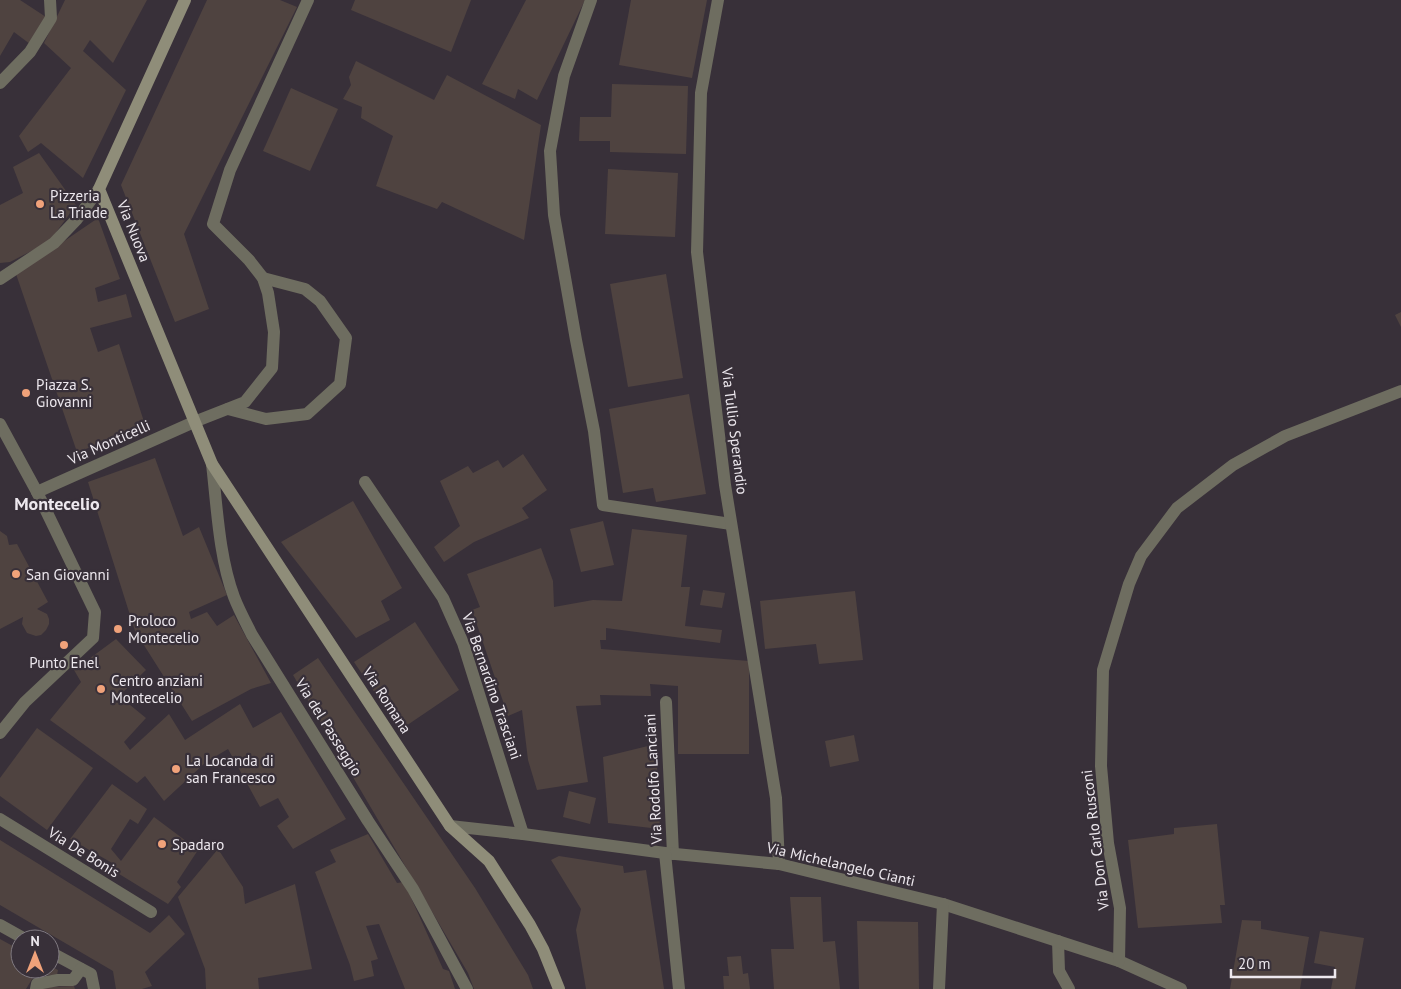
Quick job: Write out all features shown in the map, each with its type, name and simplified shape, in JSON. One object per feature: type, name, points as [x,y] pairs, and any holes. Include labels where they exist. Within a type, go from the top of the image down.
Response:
[{"type":"street","points":[[0,83],[30,52],[51,18],[50,0]]},
{"type":"street","name":"Via Nuova","points":[[185,0],[99,189],[194,422]]},
{"type":"street","points":[[228,409],[266,419],[307,414],[340,384],[346,338],[320,301],[305,290],[263,278],[249,260],[213,224],[230,170],[308,0]]},
{"type":"street","points":[[591,0],[564,76],[550,151],[554,215],[594,431],[603,505],[731,524]]},
{"type":"street","name":"Via Tullio Sperandio","points":[[718,0],[701,93],[698,252],[725,486],[776,798],[779,864]]},
{"type":"street","points":[[0,279],[54,243],[77,220],[99,189]]},
{"type":"street","name":"Via Monticelli","points":[[37,492],[194,422],[245,402],[272,368],[274,332],[268,293],[263,278]]},
{"type":"street","name":"Via Don Carlo Rusconi","points":[[1119,961],[1120,908],[1108,843],[1102,766],[1103,670],[1126,593],[1141,556],[1177,508],[1233,465],[1285,436],[1401,391]]},
{"type":"street","name":"Via Romana","points":[[194,422],[212,464],[450,826],[489,861],[530,925],[543,949],[559,989]]},
{"type":"street","points":[[0,424],[37,492],[95,612],[92,638],[25,702],[0,733]]},
{"type":"street","name":"Via del Passeggio","points":[[212,464],[225,561],[234,596],[252,635],[413,889],[466,989]]},
{"type":"street","name":"Via Bernardino Trasciani","points":[[365,482],[443,598],[463,643],[523,834]]},
{"type":"street","name":"Via Rodolfo Lanciani","points":[[666,702],[669,854],[679,989]]},
{"type":"street","name":"Via De Bonis","points":[[0,819],[151,912]]},
{"type":"street","name":"Via Michelangelo Cianti","points":[[450,826],[669,854],[779,864],[943,904],[1119,961],[1181,989]]},
{"type":"street","points":[[939,989],[943,904]]},
{"type":"street","points":[[1058,941],[1059,971],[1069,989]]},
{"type":"street","points":[[60,957],[91,974],[94,989]]},
{"type":"street","points":[[36,989],[37,984],[58,980],[73,980],[81,969]]},
{"type":"building","points":[[0,0],[20,0],[46,17],[30,44],[14,32],[0,56]]},
{"type":"building","points":[[65,0],[147,0],[113,63],[90,40],[83,51],[126,90],[83,178],[41,143],[28,152],[19,136],[71,68],[44,43]]},
{"type":"building","points":[[207,0],[280,0],[297,7],[184,234],[209,309],[175,322],[121,185]]},
{"type":"building","points":[[355,0],[471,0],[451,52],[351,10]]},
{"type":"building","points":[[526,0],[585,0],[537,100],[518,89],[515,99],[482,84]]},
{"type":"building","points":[[631,0],[707,0],[692,78],[619,65]]},
{"type":"building","points":[[356,61],[434,100],[447,75],[541,125],[524,240],[442,202],[437,209],[376,186],[393,136],[361,118],[362,107],[343,99],[351,85],[349,77]]},
{"type":"building","points":[[612,84],[688,86],[686,154],[610,152],[610,141],[579,141],[580,117],[611,117]]},
{"type":"building","points":[[291,88],[338,109],[310,171],[263,151]]},
{"type":"building","name":"Pizzeria La Triade","points":[[39,153],[76,205],[49,242],[10,262],[0,263],[0,205],[23,193],[13,167]]},
{"type":"building","points":[[608,169],[678,173],[675,237],[605,234]]},
{"type":"building","points":[[98,218],[120,279],[95,288],[98,302],[126,294],[132,317],[90,328],[98,352],[119,344],[146,428],[77,452],[16,274]]},
{"type":"building","points":[[666,274],[683,378],[628,387],[610,284]]},
{"type":"building","points":[[1401,312],[1401,327],[1395,315]]},
{"type":"building","points":[[689,394],[706,494],[656,502],[653,488],[623,493],[609,409]]},
{"type":"building","points":[[523,454],[547,490],[522,508],[529,518],[474,542],[444,562],[434,547],[460,526],[440,481],[468,466],[473,473],[498,460],[503,468]]},
{"type":"building","points":[[155,458],[183,536],[199,527],[227,595],[189,612],[191,619],[207,612],[217,626],[234,615],[271,683],[251,689],[192,721],[135,631],[88,482]]},
{"type":"building","points":[[353,501],[402,588],[381,601],[390,620],[356,638],[281,542]]},
{"type":"building","points":[[603,521],[614,565],[581,572],[570,529]]},
{"type":"building","points":[[632,529],[687,535],[681,587],[690,587],[685,626],[722,630],[720,643],[606,628],[606,640],[600,640],[601,649],[749,661],[749,754],[678,754],[678,686],[650,684],[651,696],[600,695],[601,705],[576,706],[588,782],[537,790],[528,760],[522,710],[508,716],[472,610],[480,607],[467,574],[541,548],[553,581],[554,607],[593,600],[622,601]]},
{"type":"building","name":"San Giovanni","points":[[0,531],[7,536],[9,545],[17,544],[48,602],[37,609],[47,614],[49,619],[46,630],[41,635],[36,636],[27,633],[22,624],[23,617],[0,629]]},
{"type":"building","points":[[703,590],[725,593],[722,608],[700,605]]},
{"type":"building","points":[[855,591],[863,660],[819,664],[816,644],[765,649],[760,601]]},
{"type":"building","points":[[415,622],[459,690],[400,730],[354,662]]},
{"type":"building","points":[[116,639],[146,670],[119,696],[146,718],[124,742],[130,750],[169,714],[185,740],[240,704],[253,728],[281,712],[346,819],[293,849],[277,826],[289,817],[278,798],[260,807],[228,749],[206,762],[164,801],[145,776],[137,783],[50,720],[81,682],[74,670]]},
{"type":"building","points":[[318,658],[475,888],[528,975],[533,989],[474,989],[468,973],[293,675]]},
{"type":"building","points":[[37,728],[93,768],[47,830],[0,796],[0,778]]},
{"type":"building","points":[[854,735],[859,761],[830,767],[825,741]]},
{"type":"building","points":[[656,744],[660,829],[608,823],[603,757]]},
{"type":"building","name":"Spadaro","points":[[112,784],[147,809],[138,824],[130,819],[111,849],[121,861],[154,817],[198,850],[177,882],[181,887],[168,904],[111,869],[114,864],[70,839]]},
{"type":"building","points":[[569,791],[596,798],[590,824],[563,817]]},
{"type":"building","points":[[1217,824],[1225,905],[1220,905],[1222,923],[1138,928],[1128,840],[1174,834],[1174,828]]},
{"type":"building","points":[[368,834],[397,883],[404,882],[443,969],[449,971],[455,989],[405,989],[379,924],[366,926],[378,959],[371,961],[374,976],[354,981],[350,965],[315,872],[336,862],[330,850]]},
{"type":"building","points":[[0,840],[150,933],[169,915],[185,934],[145,972],[152,986],[142,989],[116,989],[113,971],[60,940],[60,929],[41,929],[0,905]]},
{"type":"building","points":[[218,849],[243,887],[245,904],[295,884],[312,969],[258,978],[259,989],[206,989],[205,969],[178,897]]},
{"type":"building","points":[[559,856],[623,866],[624,873],[646,870],[664,989],[586,989],[576,930],[581,909],[551,860]]},
{"type":"building","points":[[790,897],[821,897],[823,942],[835,941],[840,989],[774,989],[771,949],[794,949]]},
{"type":"building","points":[[1242,920],[1261,921],[1261,929],[1309,937],[1300,989],[1230,989]]},
{"type":"building","points":[[857,921],[918,922],[919,989],[859,989]]},
{"type":"building","points":[[1320,931],[1364,938],[1355,989],[1331,989],[1335,967],[1314,963]]},
{"type":"building","points":[[0,939],[10,944],[10,979],[32,979],[26,989],[0,989]]},
{"type":"building","points":[[741,956],[743,974],[748,973],[750,989],[724,989],[723,976],[729,976],[727,957]]},
{"type":"building","points":[[74,986],[75,989],[43,989],[43,987]]},
{"type":"place","name":"Pizzeria La Triade","points":[[40,204]]},
{"type":"place","name":"Piazza S. Giovanni","points":[[26,393]]},
{"type":"place","name":"San Giovanni","points":[[16,574]]},
{"type":"place","name":"Proloco Montecelio","points":[[118,629]]},
{"type":"place","name":"Punto Enel","points":[[64,645]]},
{"type":"place","name":"Centro anziani Montecelio","points":[[101,689]]},
{"type":"place","name":"La Locanda di san Francesco","points":[[176,769]]},
{"type":"place","name":"Spadaro","points":[[162,844]]},
{"type":"district","name":"Montecelio","points":[[57,503]]}]
